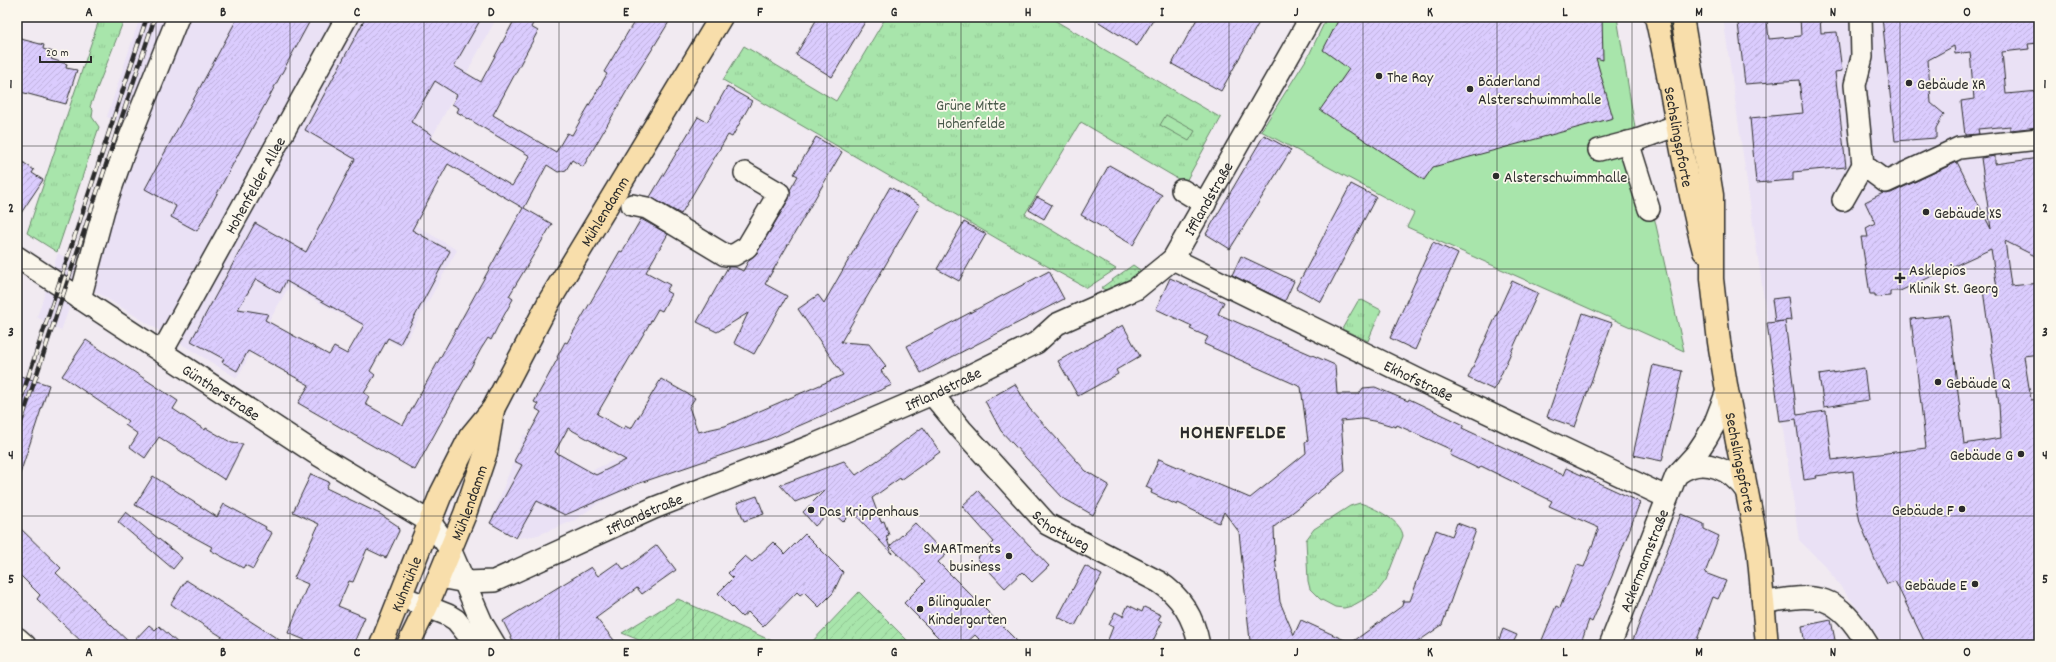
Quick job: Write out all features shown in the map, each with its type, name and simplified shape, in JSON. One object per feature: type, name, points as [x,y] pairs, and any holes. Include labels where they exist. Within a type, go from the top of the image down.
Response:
[{"type":"main road","name":"Mühlendamm","points":[[430,522],[470,437],[493,409],[550,300],[623,199],[721,17]]},
{"type":"main road","name":"Sechslingspforte","points":[[1656,17],[1678,125],[1691,205],[1712,279]]},
{"type":"main road","name":"Sechslingspforte","points":[[1682,17],[1712,195],[1712,279],[1727,391],[1758,548],[1767,645]]},
{"type":"main road","name":"Mühlendamm","points":[[450,549],[486,452],[493,409]]},
{"type":"main road","name":"Kuhmühle","points":[[381,645],[430,522]]},
{"type":"main road","name":"Kuhmühle","points":[[408,645],[427,606],[450,549]]},
{"type":"street","points":[[80,299],[104,209],[122,156],[178,17]]},
{"type":"street","name":"Hohenfelder Allee","points":[[162,352],[347,17]]},
{"type":"street","name":"Ifflandstraße","points":[[439,577],[466,582],[494,580],[654,508],[811,446],[932,394],[1036,343],[1057,324],[1136,289],[1173,259],[1311,17]]},
{"type":"street","points":[[1844,200],[1863,165],[1855,85],[1862,57],[1861,17]]},
{"type":"street","points":[[1599,150],[1678,125]]},
{"type":"street","points":[[1863,165],[1886,182],[1959,148],[2039,139]]},
{"type":"street","points":[[1628,142],[1649,209]]},
{"type":"street","points":[[623,199],[647,208],[725,255],[734,255],[747,247],[779,193],[745,173]]},
{"type":"street","points":[[1182,190],[1205,204]]},
{"type":"street","points":[[623,199],[642,215],[722,264]]},
{"type":"street","name":"Güntherstraße","points":[[17,257],[80,299],[113,318],[315,453],[430,522]]},
{"type":"street","name":"Ekhofstraße","points":[[1173,259],[1416,379],[1666,497]]},
{"type":"street","name":"Ackermannstraße","points":[[1610,645],[1666,497],[1676,476],[1696,454],[1706,439],[1714,425],[1727,391]]},
{"type":"street","name":"Schottweg","points":[[932,394],[961,429],[1047,524],[1159,582],[1175,593],[1191,619],[1199,645]]},
{"type":"street","points":[[1676,476],[1690,467],[1704,464],[1710,465],[1724,470],[1734,477],[1747,492]]},
{"type":"street","points":[[430,522],[450,549],[466,582],[483,625],[495,645]]},
{"type":"street","points":[[494,580],[486,588],[485,610],[502,645]]},
{"type":"street","points":[[400,596],[427,606],[456,620],[476,645]]},
{"type":"street","points":[[1763,603],[1793,597],[1810,597],[1838,608],[1849,617],[1868,645]]},
{"type":"street","points":[[17,638],[25,645]]},
{"type":"shaded area","points":[[140,17],[497,17],[392,211],[457,250],[402,348],[289,286],[237,378],[88,287],[113,154],[123,124],[107,117]]},
{"type":"shaded area","name":"Asklepios Klinik St. Georg","points":[[1723,17],[2039,17],[2039,645],[1885,645],[1825,566],[1799,540]]},
{"type":"shaded area","points":[[58,253],[83,269],[61,331],[37,317]]},
{"type":"shaded area","points":[[524,434],[591,471],[621,457],[626,460],[637,484],[599,503],[573,521],[538,535],[519,538],[490,523]]},
{"type":"green space","points":[[100,17],[125,17],[90,107],[93,110],[92,117],[99,127],[57,252],[27,233]]},
{"type":"green space","name":"Grüne Mitte Hohenfelde","points":[[886,17],[1049,17],[1221,118],[1185,183],[1081,122],[1025,214],[1116,269],[1087,288],[1003,242],[723,80],[744,46],[836,101]]},
{"type":"green space","name":"Alsterschwimmhalle","points":[[1327,17],[1617,17],[1637,140],[1684,351],[1407,227],[1414,213],[1261,131],[1309,55]]},
{"type":"green space","points":[[1663,17],[1672,17],[1703,182],[1698,186]]},
{"type":"green space","points":[[1166,115],[1195,131],[1189,141],[1160,125]]},
{"type":"green space","points":[[1133,265],[1140,270],[1140,278],[1108,291],[1101,288]]},
{"type":"green space","points":[[1362,300],[1381,310],[1368,341],[1342,329],[1358,301]]},
{"type":"green space","points":[[1360,503],[1386,515],[1398,525],[1403,536],[1386,580],[1377,592],[1352,606],[1344,608],[1335,607],[1320,599],[1310,589],[1308,581],[1306,540],[1314,529],[1350,506]]},
{"type":"green space","points":[[859,592],[912,645],[809,645]]},
{"type":"green space","points":[[678,599],[781,645],[651,645],[622,633]]},
{"type":"building","points":[[238,17],[312,17],[197,231],[171,217],[176,206],[145,189]]},
{"type":"building","points":[[366,17],[482,17],[454,66],[481,82],[516,17],[537,17],[531,27],[538,31],[493,115],[556,152],[567,133],[572,135],[607,74],[604,72],[637,17],[672,17],[629,87],[583,167],[572,160],[566,170],[558,172],[547,165],[524,208],[552,224],[509,296],[513,299],[491,340],[488,338],[481,349],[415,470],[298,403],[309,385],[248,351],[237,371],[222,362],[224,359],[191,341],[255,223],[306,252],[355,159],[305,130]],"holes":[[[435,81],[457,95],[452,104],[459,108],[457,112],[530,156],[512,186],[430,138],[432,135],[411,122]],[[448,164],[523,208],[403,425],[365,404],[369,396],[364,393],[375,375],[370,371],[388,338],[400,344],[450,251],[412,230]],[[256,279],[280,293],[286,281],[364,325],[347,354],[334,347],[329,355],[265,320],[268,314],[238,309]]]},
{"type":"building","points":[[818,17],[868,17],[832,77],[796,55]]},
{"type":"building","points":[[1091,17],[1155,17],[1137,46]]},
{"type":"building","points":[[1198,17],[1262,17],[1221,91],[1172,64]]},
{"type":"building","name":"Bäderland Alsterschwimmhalle","points":[[1340,17],[1602,17],[1603,60],[1596,58],[1613,118],[1433,167],[1424,180],[1320,110],[1349,69],[1323,50]]},
{"type":"building","points":[[1800,17],[1820,17],[1821,33],[1837,32],[1842,71],[1835,72],[1846,167],[1793,172],[1793,180],[1756,183],[1750,118],[1803,113],[1799,80],[1745,84],[1738,23],[1767,20],[1769,39],[1801,36]]},
{"type":"building","points":[[1882,17],[1921,17],[1922,23],[1951,21],[1951,17],[1967,17],[1967,19],[2039,17],[2039,43],[2028,44],[2029,49],[2002,52],[2006,94],[2039,91],[2039,127],[2010,130],[2010,126],[1978,129],[1979,134],[1965,135],[1961,101],[1974,99],[1970,52],[1955,54],[1954,46],[1928,60],[1931,103],[1944,114],[1936,128],[1936,138],[1895,141]]},
{"type":"building","points":[[17,38],[44,45],[43,49],[53,52],[51,59],[67,64],[66,68],[77,70],[66,104],[17,91]]},
{"type":"building","points":[[727,87],[752,101],[732,137],[728,135],[681,214],[650,197],[698,117],[707,122]]},
{"type":"building","points":[[1264,135],[1291,150],[1230,249],[1206,234]]},
{"type":"building","points":[[816,137],[842,152],[765,284],[787,296],[754,354],[734,343],[748,313],[717,332],[697,322],[728,267],[735,267],[743,271],[749,260],[757,253],[789,199],[790,190],[798,176],[794,174]]},
{"type":"building","points":[[1995,156],[1995,164],[2039,158],[2039,258],[2005,241],[2011,286],[2039,283],[2039,354],[2024,356],[2031,400],[2039,399],[2039,645],[1926,645],[1895,581],[1887,584],[1875,560],[1860,522],[1853,471],[1816,476],[1817,478],[1804,480],[1796,419],[1780,421],[1767,323],[1785,321],[1797,415],[1826,411],[1832,460],[1926,448],[1911,319],[1949,315],[1964,444],[2001,438],[1999,405],[1983,290],[1997,288],[1991,249],[1900,291],[1890,291],[1890,296],[1875,297],[1875,294],[1870,294],[1861,237],[1868,237],[1866,228],[1875,223],[1865,202],[1883,193],[1891,193],[1957,162],[1991,229],[1981,158]]},
{"type":"building","points":[[17,158],[34,170],[32,173],[43,180],[17,219]]},
{"type":"building","points":[[1109,165],[1162,195],[1133,245],[1081,215]]},
{"type":"building","points":[[1351,184],[1376,197],[1321,302],[1296,288]]},
{"type":"building","points":[[890,187],[920,205],[841,342],[869,344],[886,366],[881,371],[892,385],[769,439],[637,484],[565,515],[537,501],[516,538],[490,523],[522,465],[514,461],[541,412],[536,409],[538,404],[534,402],[565,342],[567,343],[620,251],[622,252],[641,219],[668,234],[646,272],[670,285],[666,291],[671,294],[662,311],[658,309],[597,414],[623,429],[625,426],[631,429],[661,379],[695,398],[689,407],[698,432],[725,426],[843,375],[798,309],[818,295],[824,303]],"holes":[[[568,428],[626,460],[596,475],[555,452]]]},
{"type":"building","points":[[1037,197],[1052,205],[1044,219],[1029,210]]},
{"type":"building","points":[[964,222],[986,234],[959,281],[937,269]]},
{"type":"building","points":[[1433,242],[1458,254],[1415,350],[1390,338]]},
{"type":"building","points":[[1241,256],[1294,281],[1285,301],[1232,275]]},
{"type":"building","points":[[1049,271],[1064,299],[921,373],[907,346]]},
{"type":"building","points":[[1170,278],[1224,302],[1218,314],[1335,365],[1337,394],[1359,394],[1363,388],[1375,387],[1408,401],[1409,399],[1464,425],[1462,428],[1563,475],[1566,468],[1640,502],[1612,576],[1592,622],[1589,620],[1580,645],[1540,645],[1556,606],[1560,608],[1577,565],[1584,567],[1599,528],[1549,506],[1552,501],[1481,466],[1479,469],[1450,455],[1452,450],[1397,425],[1396,427],[1362,419],[1341,421],[1345,471],[1274,527],[1275,556],[1280,602],[1294,635],[1301,620],[1351,643],[1402,606],[1403,601],[1410,601],[1436,530],[1452,536],[1457,523],[1476,530],[1442,625],[1413,645],[1259,645],[1250,641],[1239,532],[1224,512],[1219,523],[1178,503],[1177,505],[1151,493],[1152,490],[1146,487],[1159,459],[1250,498],[1306,453],[1305,443],[1308,441],[1301,387],[1204,344],[1208,337],[1190,329],[1192,326],[1156,309]]},
{"type":"building","points":[[1512,281],[1538,293],[1494,390],[1468,378]]},
{"type":"building","points":[[1788,297],[1791,320],[1775,322],[1772,299]]},
{"type":"building","points":[[1583,313],[1612,323],[1575,427],[1547,417]]},
{"type":"building","points":[[1123,325],[1140,356],[1116,370],[1118,374],[1078,396],[1058,361]]},
{"type":"building","points":[[86,340],[178,401],[173,409],[205,430],[206,428],[232,443],[243,444],[225,480],[159,437],[145,458],[130,447],[138,434],[125,425],[128,421],[62,376]]},
{"type":"building","points":[[1653,365],[1682,371],[1662,461],[1633,455]]},
{"type":"building","points":[[1864,368],[1868,400],[1824,407],[1819,375]]},
{"type":"building","points":[[17,375],[49,385],[20,474],[17,473]]},
{"type":"building","points":[[1015,384],[1029,408],[1086,471],[1109,485],[1093,515],[1063,498],[1001,431],[985,401]]},
{"type":"building","points":[[923,427],[940,452],[901,480],[900,478],[872,498],[881,522],[884,521],[889,535],[886,536],[892,554],[853,512],[843,522],[831,511],[815,526],[803,512],[825,490],[795,502],[780,485],[844,461],[856,475]]},
{"type":"building","points":[[311,474],[329,482],[326,488],[380,514],[398,526],[399,531],[386,558],[367,549],[353,582],[349,581],[338,606],[365,617],[353,645],[317,645],[288,633],[308,584],[294,578],[319,524],[293,512]]},
{"type":"building","points":[[153,476],[217,517],[224,504],[266,527],[265,529],[272,533],[253,569],[245,565],[243,568],[210,550],[212,547],[135,505]]},
{"type":"building","points":[[978,491],[1049,566],[1032,582],[1022,572],[1005,588],[977,558],[994,542],[962,506]]},
{"type":"building","points":[[757,496],[764,514],[744,521],[737,503]]},
{"type":"building","points":[[126,512],[182,558],[173,569],[118,522]]},
{"type":"building","points":[[1681,514],[1704,524],[1704,529],[1719,536],[1705,573],[1726,581],[1718,599],[1713,597],[1695,645],[1631,645]]},
{"type":"building","points":[[915,523],[946,555],[938,562],[1021,645],[985,645],[975,635],[964,645],[946,645],[904,603],[926,581],[890,546]]},
{"type":"building","points":[[17,525],[61,568],[56,573],[131,644],[149,625],[155,630],[159,626],[180,645],[85,645],[37,599],[40,595],[17,572]]},
{"type":"building","points":[[805,534],[843,572],[833,593],[819,607],[804,592],[800,595],[797,592],[763,627],[748,612],[742,617],[718,593],[733,578],[728,573],[745,556],[752,562],[773,542],[785,554]]},
{"type":"building","points":[[657,545],[676,570],[642,594],[637,588],[596,618],[618,645],[515,645],[503,621],[591,567],[598,576],[618,562],[624,570]]},
{"type":"building","points":[[1085,566],[1102,575],[1075,626],[1058,617]]},
{"type":"building","points":[[186,580],[287,645],[235,645],[175,607],[171,604]]},
{"type":"building","points":[[1128,605],[1142,612],[1144,607],[1161,615],[1158,620],[1162,622],[1151,645],[1106,645],[1113,627],[1109,625],[1115,612],[1123,616]]},
{"type":"building","points":[[1831,620],[1836,645],[1805,645],[1802,626]]},
{"type":"building","points":[[1503,629],[1517,635],[1512,645],[1497,645]]},
{"type":"railway","points":[[17,411],[147,17]]},
{"type":"railway","points":[[17,434],[155,17]]},
{"type":"place","name":"The Ray","points":[[1379,76]]},
{"type":"place","name":"Gebäude XR","points":[[1909,83]]},
{"type":"place","name":"Bäderland Alsterschwimmhalle","points":[[1470,89]]},
{"type":"place","name":"Alsterschwimmhalle","points":[[1496,176]]},
{"type":"place","name":"Gebäude XS","points":[[1926,212]]},
{"type":"place","name":"Asklepios Klinik St. Georg","points":[[1900,278]]},
{"type":"place","name":"Gebäude Q","points":[[1938,382]]},
{"type":"place","name":"Gebäude G","points":[[2021,454]]},
{"type":"place","name":"Gebäude F","points":[[1962,509]]},
{"type":"place","name":"Das Krippenhaus","points":[[811,510]]},
{"type":"place","name":"SMARTments business","points":[[1009,556]]},
{"type":"place","name":"Gebäude E","points":[[1975,584]]},
{"type":"place","name":"Bilingualer Kindergarten","points":[[920,609]]},
{"type":"district","name":"HOHENFELDE","points":[[1233,431]]}]
